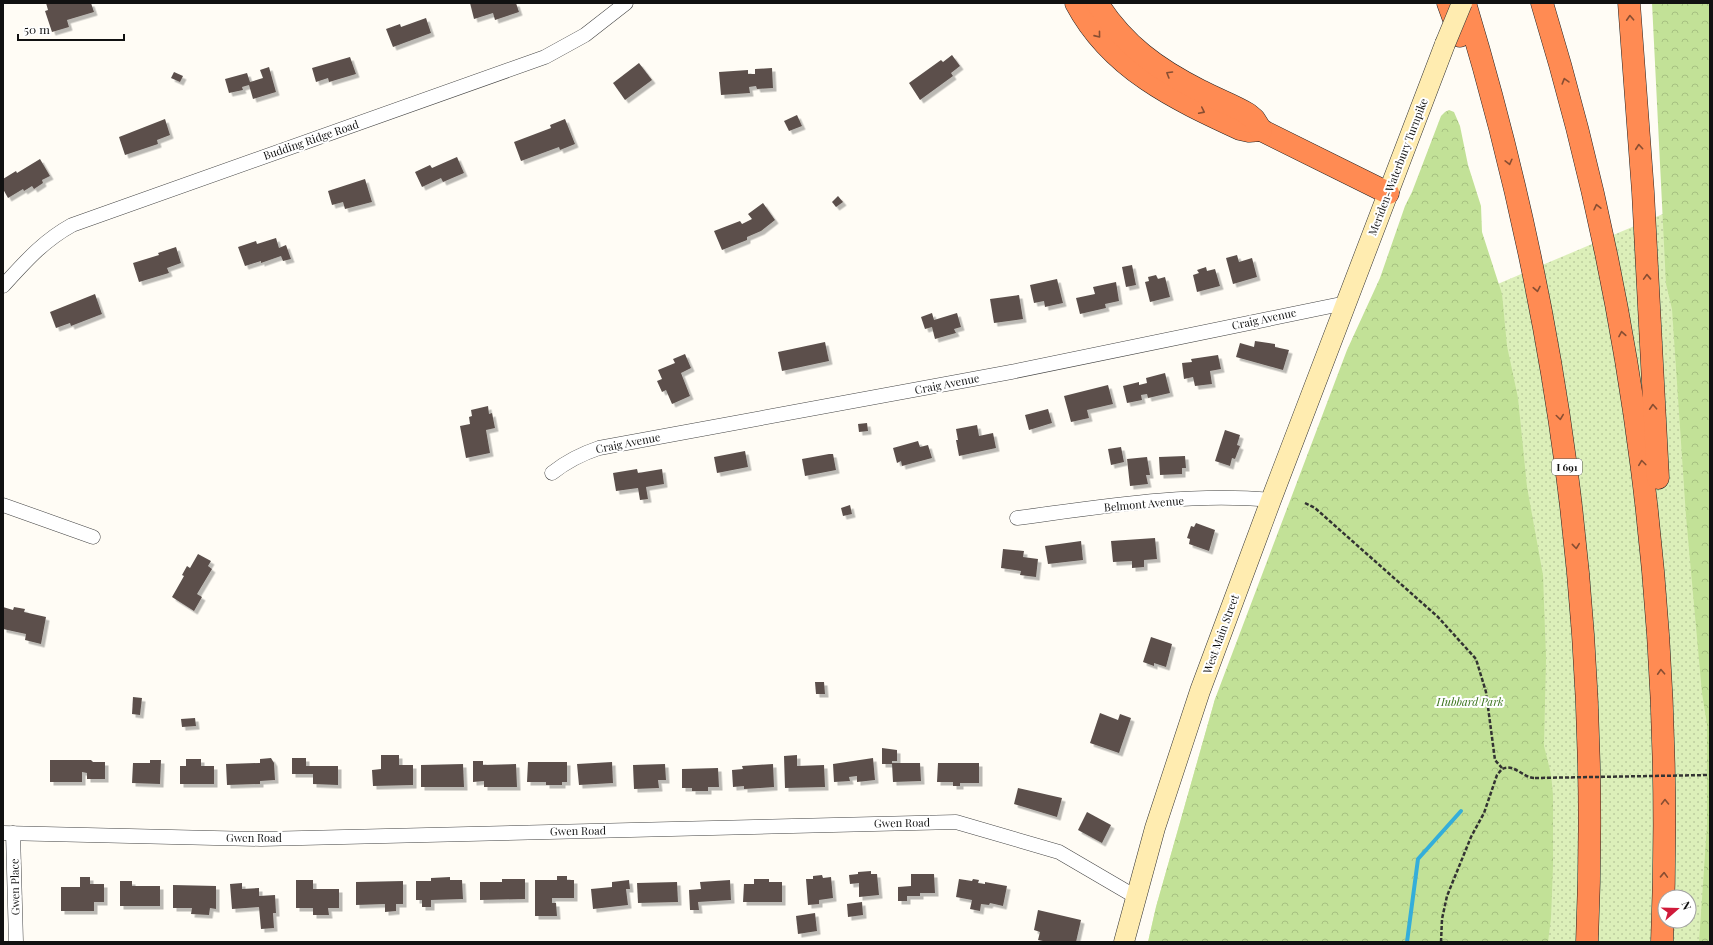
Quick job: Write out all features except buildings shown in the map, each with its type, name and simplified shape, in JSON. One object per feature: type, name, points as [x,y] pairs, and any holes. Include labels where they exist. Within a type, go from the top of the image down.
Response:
[{"type":"highway","points":[[1076,3],[1092,28],[1107,46],[1143,78],[1168,93],[1240,129],[1249,131],[1261,130]]},
{"type":"highway","points":[[1097,3],[1117,30],[1141,54],[1180,80],[1248,114],[1261,130],[1388,193]]},
{"type":"highway","points":[[1448,3],[1480,96],[1490,117],[1502,135]]},
{"type":"highway","name":"I 691","points":[[1465,3],[1502,135],[1524,227],[1545,330],[1561,420],[1581,605],[1588,714],[1590,822],[1587,942]]},
{"type":"highway","points":[[1542,3],[1584,150],[1615,290],[1638,435],[1655,585],[1661,665],[1665,848],[1662,942]]},
{"type":"highway","points":[[1629,3],[1643,192],[1655,443],[1661,514],[1660,546],[1655,585]]},
{"type":"main road","name":"Meriden-Waterbury Turnpike","points":[[1335,331],[1462,3]]},
{"type":"main road","name":"West Main Street","points":[[1124,942],[1155,828],[1176,759],[1335,331]]},
{"type":"street","name":"Budding Ridge Road","points":[[3,286],[38,248],[55,234],[72,225],[545,57],[585,35],[626,3]]},
{"type":"street","name":"Craig Avenue","points":[[552,473],[567,461],[581,453],[599,448],[937,386],[1346,303]]},
{"type":"street","name":"Belmont Avenue","points":[[1017,518],[1104,507],[1210,498],[1234,497],[1271,500]]},
{"type":"street","points":[[3,506],[93,537]]},
{"type":"street","name":"Gwen Road","points":[[8,833],[260,839],[956,822],[1059,852],[1136,896]]},
{"type":"street","name":"Gwen Place","points":[[8,833],[16,942]]},
{"type":"path","points":[[1305,503],[1315,508],[1438,617],[1476,659],[1486,692],[1495,760],[1502,768],[1512,768],[1527,776],[1535,778],[1710,774]]},
{"type":"path","points":[[1441,942],[1442,919],[1447,896],[1471,837],[1484,813],[1497,775],[1502,768]]},
{"type":"green space","points":[[1652,3],[1710,3],[1710,942],[1699,942],[1707,826],[1707,724],[1702,693],[1686,516],[1672,309],[1666,284]]},
{"type":"green space","points":[[1449,110],[1454,112],[1460,126],[1468,165],[1481,206],[1482,232],[1502,294],[1507,346],[1518,398],[1527,487],[1543,575],[1546,658],[1544,746],[1551,774],[1553,795],[1553,867],[1551,918],[1548,942],[1148,942],[1156,907],[1215,699],[1347,350],[1380,278],[1405,206],[1412,192],[1441,116]]},
{"type":"green space","name":"Hubbard Park","points":[[1710,194],[1710,942],[1148,942],[1156,907],[1215,699],[1460,300]]},
{"type":"waterway","points":[[1407,942],[1418,859],[1461,811]]}]
